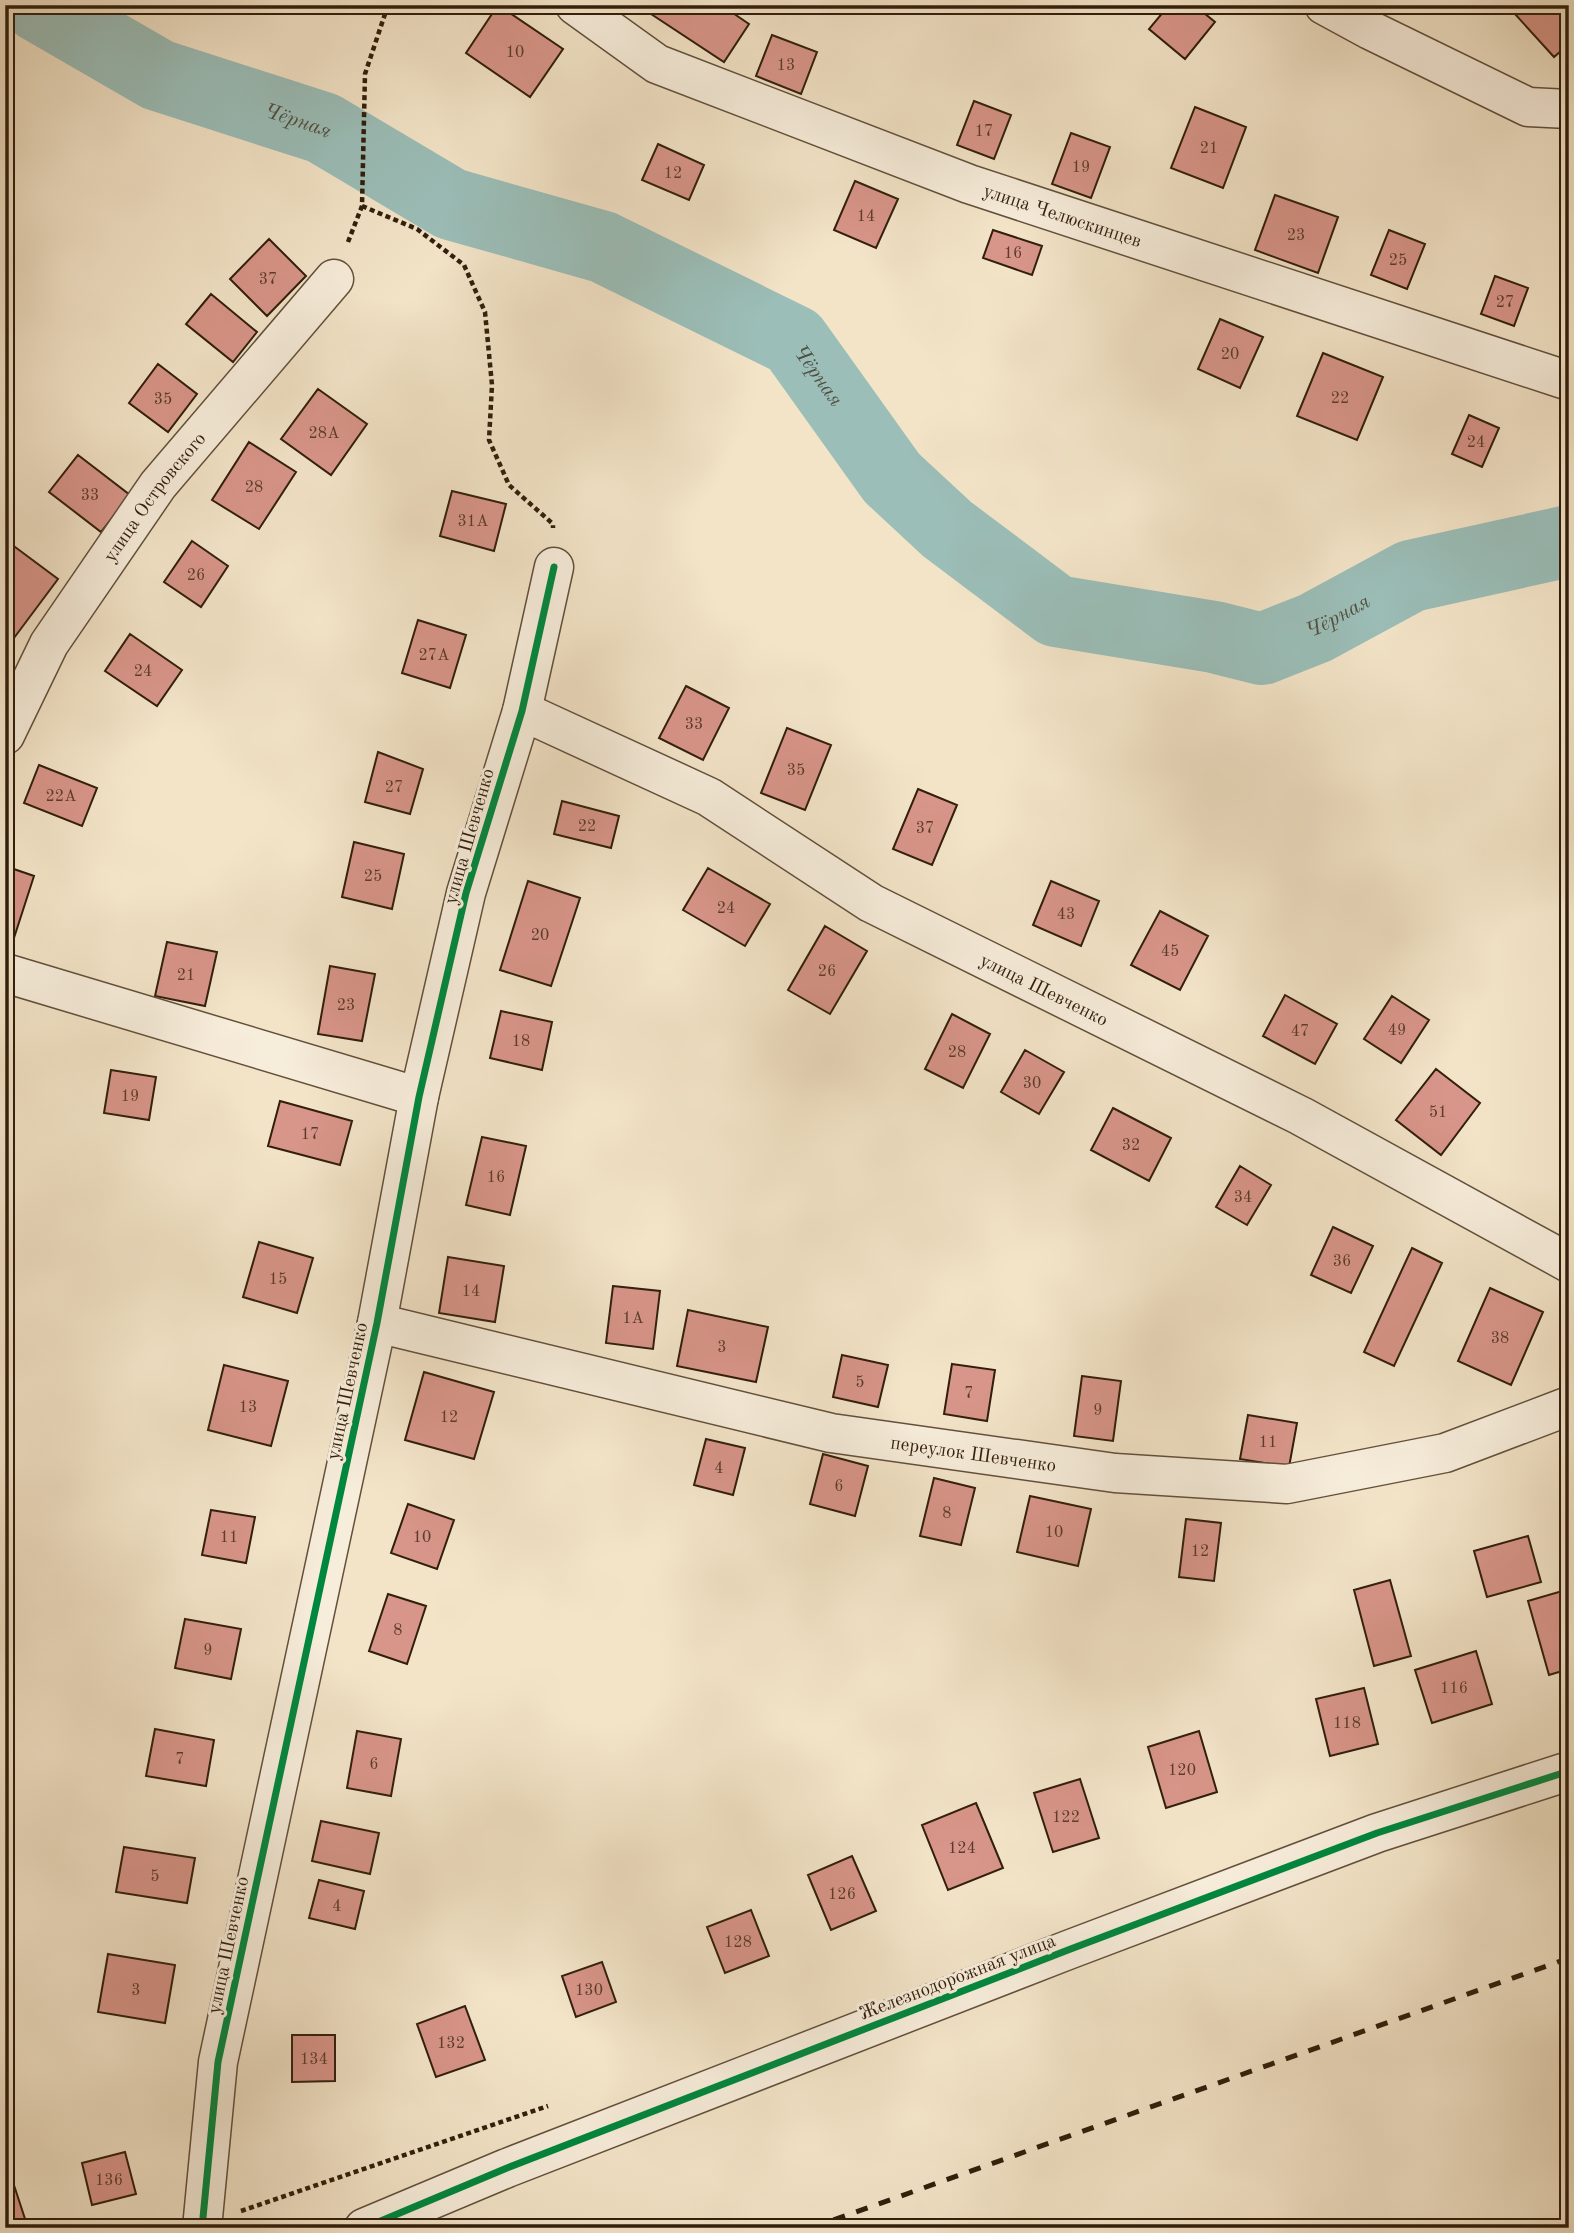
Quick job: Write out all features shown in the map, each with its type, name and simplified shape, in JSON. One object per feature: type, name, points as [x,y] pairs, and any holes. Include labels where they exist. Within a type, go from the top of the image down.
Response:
[{"type":"street","name":"улица Челюскинцев","points":[[575,5],[657,64],[969,184],[1569,381]]},
{"type":"street","points":[[1324,5],[1528,107],[1569,108]]},
{"type":"street","name":"улица Островского","points":[[5,735],[49,644],[158,485],[334,279]]},
{"type":"street","name":"улица Шевченко","points":[[202,2228],[218,2062],[377,1323],[419,1097],[466,892],[522,711],[554,567]]},
{"type":"street","name":"улица Шевченко","points":[[522,711],[709,797],[871,902],[1301,1116],[1569,1263]]},
{"type":"street","points":[[5,973],[419,1097]]},
{"type":"street","name":"переулок Шевченко","points":[[377,1323],[831,1433],[1115,1474],[1287,1484],[1445,1453],[1569,1406]]},
{"type":"street","name":"Железнодорожная улица","points":[[364,2228],[507,2168],[1081,1945],[1377,1833],[1569,1771]]},
{"type":"path","points":[[334,279],[362,205],[365,74],[388,5]]},
{"type":"path","points":[[362,205],[417,229],[464,265],[485,312],[492,385],[489,440],[509,485],[553,524],[554,567]]},
{"type":"building","points":[[498,5],[563,49],[530,97],[466,53]]},
{"type":"building","points":[[653,5],[721,5],[749,24],[724,62],[648,12]]},
{"type":"building","points":[[1169,5],[1194,5],[1215,22],[1185,59],[1149,29]]},
{"type":"building","points":[[1525,5],[1569,5],[1569,44],[1554,57],[1515,14]]},
{"type":"building","points":[[772,35],[817,52],[801,94],[756,76]]},
{"type":"building","points":[[974,101],[1011,115],[994,159],[957,145]]},
{"type":"building","points":[[1195,107],[1246,127],[1223,188],[1171,168]]},
{"type":"building","points":[[1071,133],[1110,147],[1091,198],[1052,184]]},
{"type":"building","points":[[658,144],[704,165],[689,200],[642,180]]},
{"type":"building","points":[[855,181],[898,199],[876,248],[834,230]]},
{"type":"building","points":[[1275,195],[1338,217],[1318,273],[1255,250]]},
{"type":"building","points":[[993,230],[1042,246],[1032,275],[983,258]]},
{"type":"building","points":[[1389,230],[1425,244],[1407,289],[1371,275]]},
{"type":"building","points":[[269,239],[306,276],[267,316],[230,279]]},
{"type":"building","points":[[1495,276],[1528,288],[1514,326],[1481,314]]},
{"type":"building","points":[[211,294],[257,332],[233,362],[186,324]]},
{"type":"building","points":[[1220,319],[1263,337],[1240,388],[1198,369]]},
{"type":"building","points":[[1323,353],[1383,377],[1357,440],[1297,416]]},
{"type":"building","points":[[158,364],[197,394],[168,432],[129,403]]},
{"type":"building","points":[[318,389],[367,424],[331,475],[281,439]]},
{"type":"building","points":[[1469,415],[1499,428],[1482,467],[1452,454]]},
{"type":"building","points":[[249,442],[296,472],[259,529],[212,500]]},
{"type":"building","points":[[78,455],[130,495],[101,532],[49,492]]},
{"type":"building","points":[[452,491],[506,504],[494,551],[440,536]]},
{"type":"building","points":[[7,541],[58,579],[14,638],[5,632]]},
{"type":"building","points":[[192,541],[228,566],[201,607],[164,582]]},
{"type":"building","points":[[418,620],[466,635],[450,688],[402,673]]},
{"type":"building","points":[[130,634],[182,670],[157,706],[105,671]]},
{"type":"building","points":[[686,686],[729,708],[703,760],[659,738]]},
{"type":"building","points":[[787,728],[831,745],[805,810],[761,793]]},
{"type":"building","points":[[378,752],[423,769],[410,814],[365,802]]},
{"type":"building","points":[[39,765],[97,788],[82,826],[24,803]]},
{"type":"building","points":[[918,789],[957,805],[932,865],[893,849]]},
{"type":"building","points":[[562,801],[619,816],[611,848],[554,834]]},
{"type":"building","points":[[354,842],[404,854],[392,909],[342,897]]},
{"type":"building","points":[[5,866],[34,876],[13,941],[5,938]]},
{"type":"building","points":[[708,868],[770,904],[745,946],[683,910]]},
{"type":"building","points":[[528,881],[580,898],[551,986],[500,970]]},
{"type":"building","points":[[1051,881],[1099,901],[1081,946],[1033,925]]},
{"type":"building","points":[[1160,911],[1208,936],[1180,990],[1131,965]]},
{"type":"building","points":[[825,926],[867,951],[830,1014],[788,990]]},
{"type":"building","points":[[167,942],[217,952],[205,1006],[155,996]]},
{"type":"building","points":[[330,966],[375,974],[362,1041],[318,1034]]},
{"type":"building","points":[[1285,995],[1337,1024],[1315,1064],[1263,1036]]},
{"type":"building","points":[[1392,996],[1429,1020],[1401,1063],[1364,1039]]},
{"type":"building","points":[[501,1011],[552,1022],[542,1070],[490,1058]]},
{"type":"building","points":[[952,1014],[990,1034],[963,1088],[925,1069]]},
{"type":"building","points":[[1025,1050],[1064,1072],[1039,1114],[1001,1092]]},
{"type":"building","points":[[1436,1069],[1480,1103],[1441,1155],[1396,1120]]},
{"type":"building","points":[[111,1070],[156,1077],[149,1120],[104,1113]]},
{"type":"building","points":[[280,1101],[352,1121],[340,1165],[268,1146]]},
{"type":"building","points":[[1113,1108],[1171,1138],[1149,1181],[1091,1150]]},
{"type":"building","points":[[482,1137],[526,1146],[510,1215],[466,1205]]},
{"type":"building","points":[[1240,1166],[1271,1185],[1247,1225],[1216,1207]]},
{"type":"building","points":[[1569,1196],[1569,1213],[1561,1209]]},
{"type":"building","points":[[1333,1227],[1373,1246],[1351,1293],[1311,1275]]},
{"type":"building","points":[[259,1242],[313,1258],[297,1313],[243,1297]]},
{"type":"building","points":[[1412,1248],[1442,1263],[1394,1366],[1364,1352]]},
{"type":"building","points":[[448,1257],[504,1266],[495,1322],[439,1313]]},
{"type":"building","points":[[613,1286],[660,1291],[653,1349],[606,1343]]},
{"type":"building","points":[[1490,1288],[1543,1312],[1511,1385],[1458,1361]]},
{"type":"building","points":[[688,1310],[768,1327],[756,1382],[677,1366]]},
{"type":"building","points":[[842,1355],[888,1365],[878,1407],[833,1397]]},
{"type":"building","points":[[952,1364],[995,1370],[987,1421],[944,1414]]},
{"type":"building","points":[[224,1365],[288,1381],[271,1446],[208,1430]]},
{"type":"building","points":[[424,1372],[494,1392],[474,1459],[405,1440]]},
{"type":"building","points":[[1082,1376],[1121,1381],[1113,1441],[1074,1436]]},
{"type":"building","points":[[1248,1415],[1297,1423],[1289,1467],[1240,1459]]},
{"type":"building","points":[[706,1439],[745,1448],[733,1495],[694,1485]]},
{"type":"building","points":[[823,1454],[868,1466],[855,1516],[810,1504]]},
{"type":"building","points":[[934,1478],[975,1488],[961,1545],[920,1536]]},
{"type":"building","points":[[1030,1496],[1091,1509],[1078,1566],[1017,1552]]},
{"type":"building","points":[[408,1504],[454,1520],[437,1569],[391,1553]]},
{"type":"building","points":[[211,1510],[255,1517],[246,1563],[202,1555]]},
{"type":"building","points":[[1186,1519],[1221,1523],[1214,1581],[1179,1577]]},
{"type":"building","points":[[1528,1536],[1541,1582],[1487,1597],[1474,1551]]},
{"type":"building","points":[[1390,1580],[1411,1656],[1374,1666],[1354,1590]]},
{"type":"building","points":[[1569,1589],[1569,1669],[1549,1675],[1528,1601]]},
{"type":"building","points":[[388,1594],[426,1606],[407,1664],[369,1651]]},
{"type":"building","points":[[185,1619],[241,1629],[231,1679],[175,1668]]},
{"type":"building","points":[[1476,1651],[1492,1704],[1432,1723],[1415,1670]]},
{"type":"building","points":[[1364,1688],[1378,1744],[1330,1756],[1316,1699]]},
{"type":"building","points":[[155,1729],[214,1740],[206,1786],[146,1776]]},
{"type":"building","points":[[357,1731],[401,1739],[391,1796],[347,1788]]},
{"type":"building","points":[[1199,1731],[1217,1792],[1166,1808],[1148,1747]]},
{"type":"building","points":[[1080,1779],[1099,1838],[1053,1852],[1034,1793]]},
{"type":"building","points":[[976,1803],[1003,1868],[948,1890],[922,1825]]},
{"type":"building","points":[[321,1821],[379,1833],[370,1874],[312,1861]]},
{"type":"building","points":[[124,1847],[195,1858],[187,1903],[116,1892]]},
{"type":"building","points":[[852,1856],[876,1911],[831,1930],[808,1875]]},
{"type":"building","points":[[319,1880],[364,1891],[355,1929],[309,1918]]},
{"type":"building","points":[[751,1910],[769,1956],[725,1973],[707,1927]]},
{"type":"building","points":[[108,1954],[175,1965],[165,2023],[98,2012]]},
{"type":"building","points":[[602,1962],[616,2002],[576,2017],[562,1976]]},
{"type":"building","points":[[465,2006],[485,2060],[436,2077],[417,2024]]},
{"type":"building","points":[[292,2035],[335,2035],[335,2081],[292,2082]]},
{"type":"building","points":[[125,2152],[136,2194],[92,2205],[82,2163]]},
{"type":"building","points":[[10,2173],[28,2228],[5,2228],[5,2174]]},
{"type":"waterway","name":"Чёрная","points":[[37,5],[158,75],[323,128],[451,204],[603,247],[794,341],[892,478],[947,529],[1056,611],[1214,637],[1262,649],[1315,628],[1411,576],[1569,541]]},
{"type":"railway","points":[[811,2228],[1569,1958]]},
{"type":"cycle path","points":[[202,2228],[218,2062],[377,1323],[419,1097],[466,893],[522,711],[554,567]]},
{"type":"cycle path","points":[[364,2228],[507,2168],[1068,1950],[1377,1833],[1569,1771]]}]
